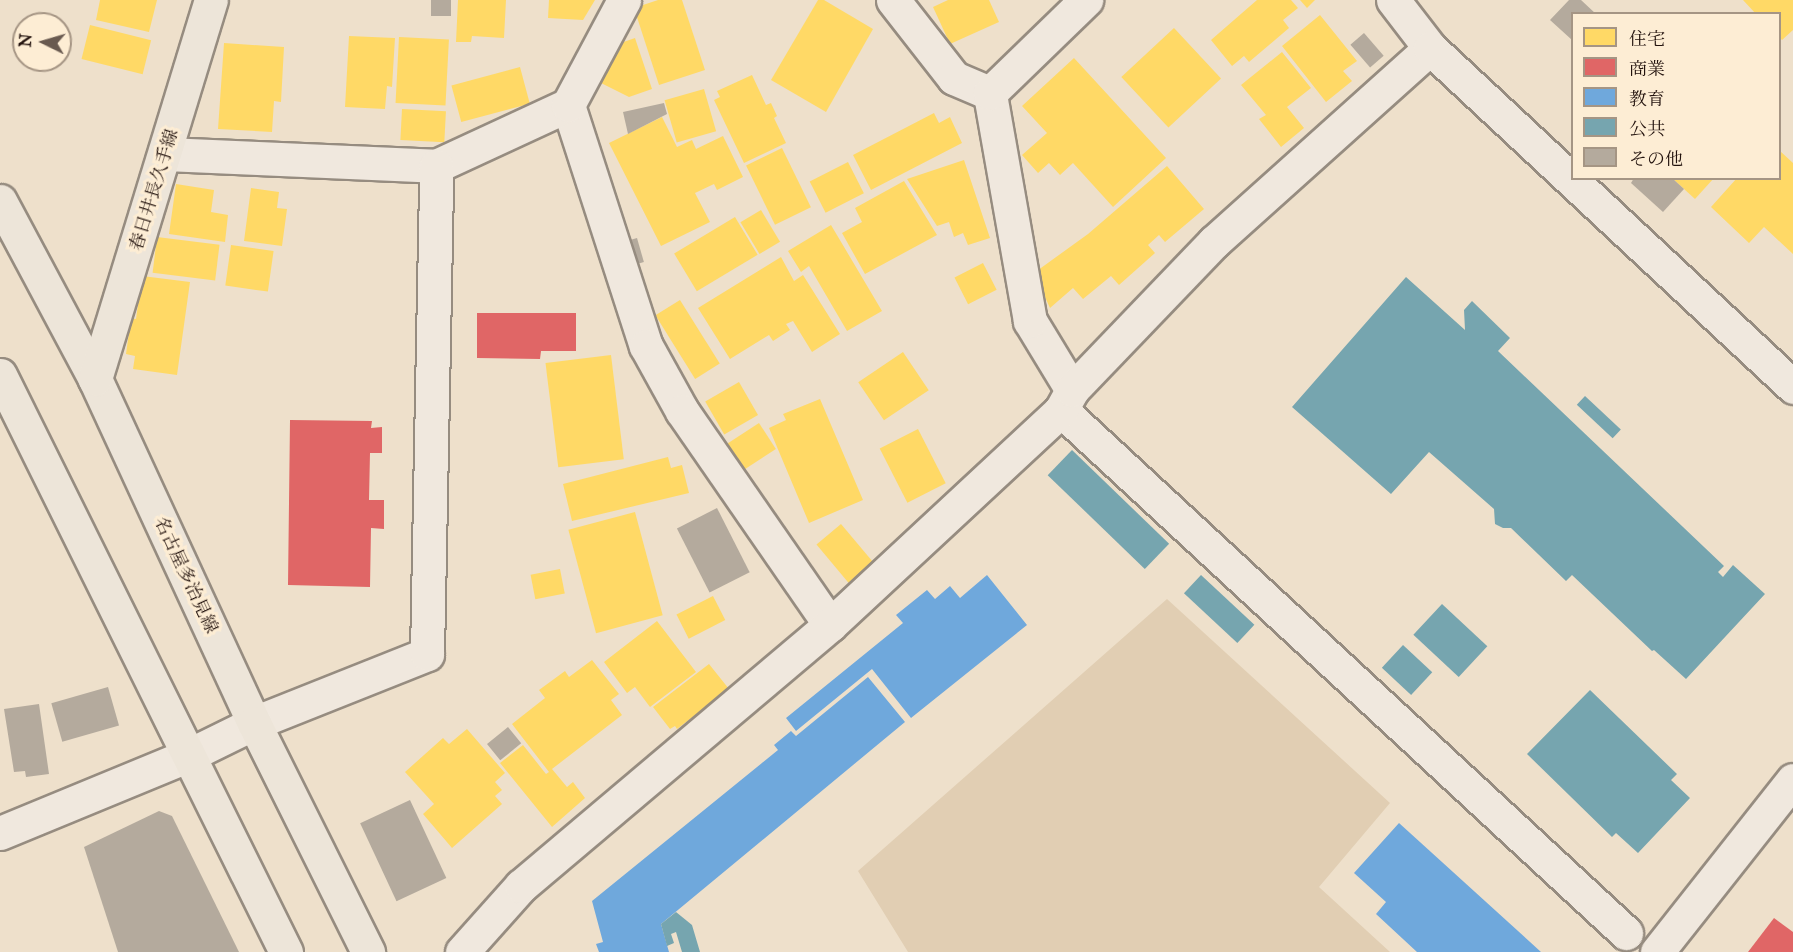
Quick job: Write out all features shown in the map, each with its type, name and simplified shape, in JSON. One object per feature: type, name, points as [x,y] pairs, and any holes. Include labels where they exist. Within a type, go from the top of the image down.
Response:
[{"type":"main road","name":"春日井長久手線","points":[[95,379],[211,0]]},
{"type":"main road","name":"名古屋多治見線","points":[[0,201],[95,379],[254,723],[368,952]]},
{"type":"main road","points":[[0,375],[286,952]]},
{"type":"street","points":[[165,154],[436,166],[568,105],[624,0]]},
{"type":"street","points":[[893,0],[954,78],[990,93]]},
{"type":"street","points":[[990,93],[1086,0]]},
{"type":"street","points":[[1393,0],[1430,48],[1571,180]]},
{"type":"street","points":[[462,952],[521,886],[830,625],[1066,400],[1214,242],[1430,48]]},
{"type":"street","points":[[990,93],[1030,321],[1066,400],[1626,933]]},
{"type":"street","points":[[568,105],[646,346],[682,411],[830,625]]},
{"type":"street","points":[[0,833],[189,755],[254,723],[427,654],[436,166]]},
{"type":"street","points":[[1571,180],[1793,387]]},
{"type":"street","points":[[1657,952],[1793,780]]},
{"type":"shaded area","points":[[1167,599],[1390,803],[1319,887],[1390,952],[908,952],[858,871]]},
{"type":"building: 住宅","points":[[100,0],[157,0],[149,32],[96,20]]},
{"type":"building: 住宅","points":[[458,0],[506,0],[504,38],[472,36],[471,42],[456,42]]},
{"type":"building: 住宅","points":[[549,0],[595,0],[583,20],[548,18]]},
{"type":"building: 住宅","points":[[658,0],[682,0],[705,70],[659,85],[634,8]]},
{"type":"building: 住宅","points":[[818,0],[824,0],[873,29],[826,112],[771,80]]},
{"type":"building: 住宅","points":[[948,0],[989,0],[999,22],[950,44],[933,7]]},
{"type":"building: 住宅","points":[[1257,0],[1291,0],[1298,8],[1283,20],[1289,28],[1249,62],[1244,56],[1232,66],[1211,40]]},
{"type":"building: 住宅","points":[[1300,0],[1315,0],[1307,8]]},
{"type":"building: 住宅","points":[[1743,0],[1793,0],[1793,30],[1782,40],[1781,12],[1754,12]]},
{"type":"building: 住宅","points":[[1320,15],[1357,61],[1343,71],[1352,81],[1326,102],[1282,46]]},
{"type":"building: 住宅","points":[[90,25],[151,40],[143,74],[82,59]]},
{"type":"building: 住宅","points":[[1174,28],[1221,78],[1168,128],[1121,77]]},
{"type":"building: 住宅","points":[[349,36],[395,38],[392,87],[387,86],[385,109],[345,107]]},
{"type":"building: 住宅","points":[[399,37],[449,40],[445,106],[396,103]]},
{"type":"building: 住宅","points":[[635,38],[652,89],[629,97],[597,81],[615,45]]},
{"type":"building: 住宅","points":[[224,43],[284,47],[281,102],[274,101],[272,132],[218,129]]},
{"type":"building: 住宅","points":[[1282,52],[1311,88],[1287,107],[1304,128],[1281,147],[1259,119],[1266,115],[1241,85]]},
{"type":"building: 住宅","points":[[1074,58],[1166,158],[1113,207],[1073,163],[1060,175],[1049,163],[1038,173],[1022,155],[1047,133],[1022,106]]},
{"type":"building: 住宅","points":[[520,67],[530,104],[461,122],[451,85]]},
{"type":"building: 住宅","points":[[752,75],[766,105],[771,103],[777,116],[774,118],[786,143],[744,163],[714,100],[720,97],[717,91]]},
{"type":"building: 住宅","points":[[704,89],[716,131],[677,143],[665,100]]},
{"type":"building: 住宅","points":[[402,109],[446,111],[444,142],[400,140]]},
{"type":"building: 住宅","points":[[934,113],[939,123],[950,117],[962,143],[871,190],[853,155]]},
{"type":"building: 住宅","points":[[662,117],[677,147],[692,140],[696,149],[723,136],[743,177],[717,190],[714,184],[695,193],[710,222],[661,246],[609,143]]},
{"type":"building: 住宅","points":[[782,148],[811,207],[775,225],[746,166]]},
{"type":"building: 住宅","points":[[1781,152],[1793,163],[1793,254],[1764,227],[1749,243],[1711,207],[1735,180],[1781,180]]},
{"type":"building: 住宅","points":[[964,160],[990,238],[968,245],[963,233],[954,237],[949,222],[937,226],[907,179]]},
{"type":"building: 住宅","points":[[848,162],[864,193],[826,213],[810,182]]},
{"type":"building: 住宅","points":[[1167,166],[1204,209],[1165,242],[1159,235],[1148,245],[1155,253],[1119,285],[1111,276],[1083,299],[1073,288],[1050,308],[1034,273],[1088,234]]},
{"type":"building: 住宅","points":[[1674,180],[1712,180],[1695,199]]},
{"type":"building: 住宅","points":[[904,181],[937,235],[865,274],[842,233],[862,222],[855,208]]},
{"type":"building: 住宅","points":[[176,184],[214,190],[211,212],[228,215],[225,242],[169,234]]},
{"type":"building: 住宅","points":[[251,188],[279,192],[277,208],[287,209],[282,246],[244,241]]},
{"type":"building: 住宅","points":[[761,210],[780,242],[759,254],[740,222]]},
{"type":"building: 住宅","points":[[735,217],[758,255],[697,291],[674,254]]},
{"type":"building: 住宅","points":[[831,225],[882,311],[847,331],[809,266],[801,272],[788,251]]},
{"type":"building: 住宅","points":[[157,237],[220,245],[215,280],[153,273]]},
{"type":"building: 住宅","points":[[231,245],[274,251],[268,292],[225,286]]},
{"type":"building: 住宅","points":[[781,257],[794,281],[803,275],[840,334],[812,352],[793,321],[786,324],[790,330],[773,341],[769,335],[730,359],[698,308]]},
{"type":"building: 住宅","points":[[983,263],[997,290],[968,304],[954,278]]},
{"type":"building: 住宅","points":[[142,276],[190,282],[177,375],[133,369],[135,356],[126,354],[131,318],[136,319]]},
{"type":"building: 住宅","points":[[680,300],[720,364],[695,379],[655,315]]},
{"type":"building: 住宅","points":[[903,352],[929,390],[884,420],[858,382]]},
{"type":"building: 住宅","points":[[611,355],[624,459],[558,467],[545,363]]},
{"type":"building: 住宅","points":[[739,382],[758,415],[724,434],[705,402]]},
{"type":"building: 住宅","points":[[820,399],[863,500],[809,523],[769,428],[786,420],[783,414]]},
{"type":"building: 住宅","points":[[759,423],[776,449],[744,470],[727,444]]},
{"type":"building: 住宅","points":[[918,429],[946,483],[907,503],[880,449]]},
{"type":"building: 住宅","points":[[668,457],[671,468],[682,465],[689,493],[572,521],[563,484]]},
{"type":"building: 住宅","points":[[635,512],[663,615],[596,633],[568,530]]},
{"type":"building: 住宅","points":[[841,524],[875,565],[851,585],[816,545]]},
{"type":"building: 住宅","points":[[560,569],[565,594],[535,599],[531,575]]},
{"type":"building: 住宅","points":[[713,596],[725,620],[689,639],[676,615]]},
{"type":"building: 住宅","points":[[657,621],[696,672],[650,707],[635,687],[627,693],[604,662]]},
{"type":"building: 住宅","points":[[592,660],[619,694],[611,700],[622,715],[552,769],[567,787],[573,782],[585,798],[552,827],[500,763],[523,745],[546,774],[549,772],[512,724],[545,698],[539,690],[565,671],[569,677]]},
{"type":"building: 住宅","points":[[709,664],[729,689],[677,729],[675,726],[670,729],[653,707]]},
{"type":"building: 住宅","points":[[467,729],[505,773],[495,782],[502,790],[495,796],[502,804],[452,848],[423,814],[434,804],[405,772],[443,738],[449,744]]},
{"type":"building: 商業","points":[[477,313],[576,313],[576,351],[541,351],[540,359],[477,358]]},
{"type":"building: 商業","points":[[290,420],[372,421],[371,428],[382,427],[382,453],[370,453],[369,500],[384,500],[384,529],[371,528],[370,587],[288,585]]},
{"type":"building: 商業","points":[[1774,918],[1793,932],[1793,952],[1748,952]]},
{"type":"building: 教育","points":[[987,575],[1027,625],[911,718],[872,669],[796,731],[786,718],[903,623],[896,615],[927,590],[935,599],[950,586],[960,598]]},
{"type":"building: 教育","points":[[868,677],[905,722],[661,924],[669,952],[599,952],[596,944],[603,942],[592,901],[778,750],[774,745],[791,731],[796,736]]},
{"type":"building: 教育","points":[[1399,823],[1541,952],[1417,952],[1376,914],[1386,902],[1354,873]]},
{"type":"building: 公共","points":[[1406,277],[1465,330],[1464,310],[1472,301],[1510,338],[1498,351],[1724,566],[1718,572],[1723,577],[1733,565],[1765,594],[1686,679],[1654,650],[1652,651],[1572,575],[1566,581],[1511,528],[1503,528],[1495,524],[1494,509],[1429,452],[1391,494],[1292,407]]},
{"type":"building: 公共","points":[[1585,396],[1621,429],[1613,438],[1577,405]]},
{"type":"building: 公共","points":[[1072,450],[1169,544],[1145,569],[1048,475]]},
{"type":"building: 公共","points":[[1201,575],[1254,625],[1237,643],[1184,593]]},
{"type":"building: 公共","points":[[1442,604],[1487,646],[1459,677],[1413,635]]},
{"type":"building: 公共","points":[[1403,645],[1432,672],[1411,695],[1382,668]]},
{"type":"building: 公共","points":[[1590,690],[1677,774],[1671,780],[1690,798],[1638,853],[1616,833],[1612,837],[1527,754]]},
{"type":"building: 公共","points":[[676,912],[692,925],[700,952],[682,952],[676,932],[671,934],[674,943],[667,946],[661,924]]},
{"type":"building: その他","points":[[431,0],[451,0],[451,16],[431,16]]},
{"type":"building: その他","points":[[1569,0],[1581,0],[1594,12],[1571,12],[1571,39],[1550,20]]},
{"type":"building: その他","points":[[1364,33],[1384,56],[1370,67],[1350,45]]},
{"type":"building: その他","points":[[664,103],[667,114],[628,134],[623,112]]},
{"type":"building: その他","points":[[1633,180],[1674,180],[1684,189],[1663,212],[1631,183]]},
{"type":"building: その他","points":[[637,238],[644,262],[629,266],[622,242]]},
{"type":"building: その他","points":[[717,508],[750,572],[710,593],[677,528]]},
{"type":"building: その他","points":[[108,687],[119,725],[62,742],[51,703]]},
{"type":"building: その他","points":[[39,704],[49,774],[26,777],[25,771],[14,772],[4,709]]},
{"type":"building: その他","points":[[508,727],[521,743],[500,760],[487,744]]},
{"type":"building: その他","points":[[410,800],[446,878],[396,901],[360,823]]},
{"type":"building: その他","points":[[159,811],[172,816],[239,952],[118,952],[84,847]]}]
